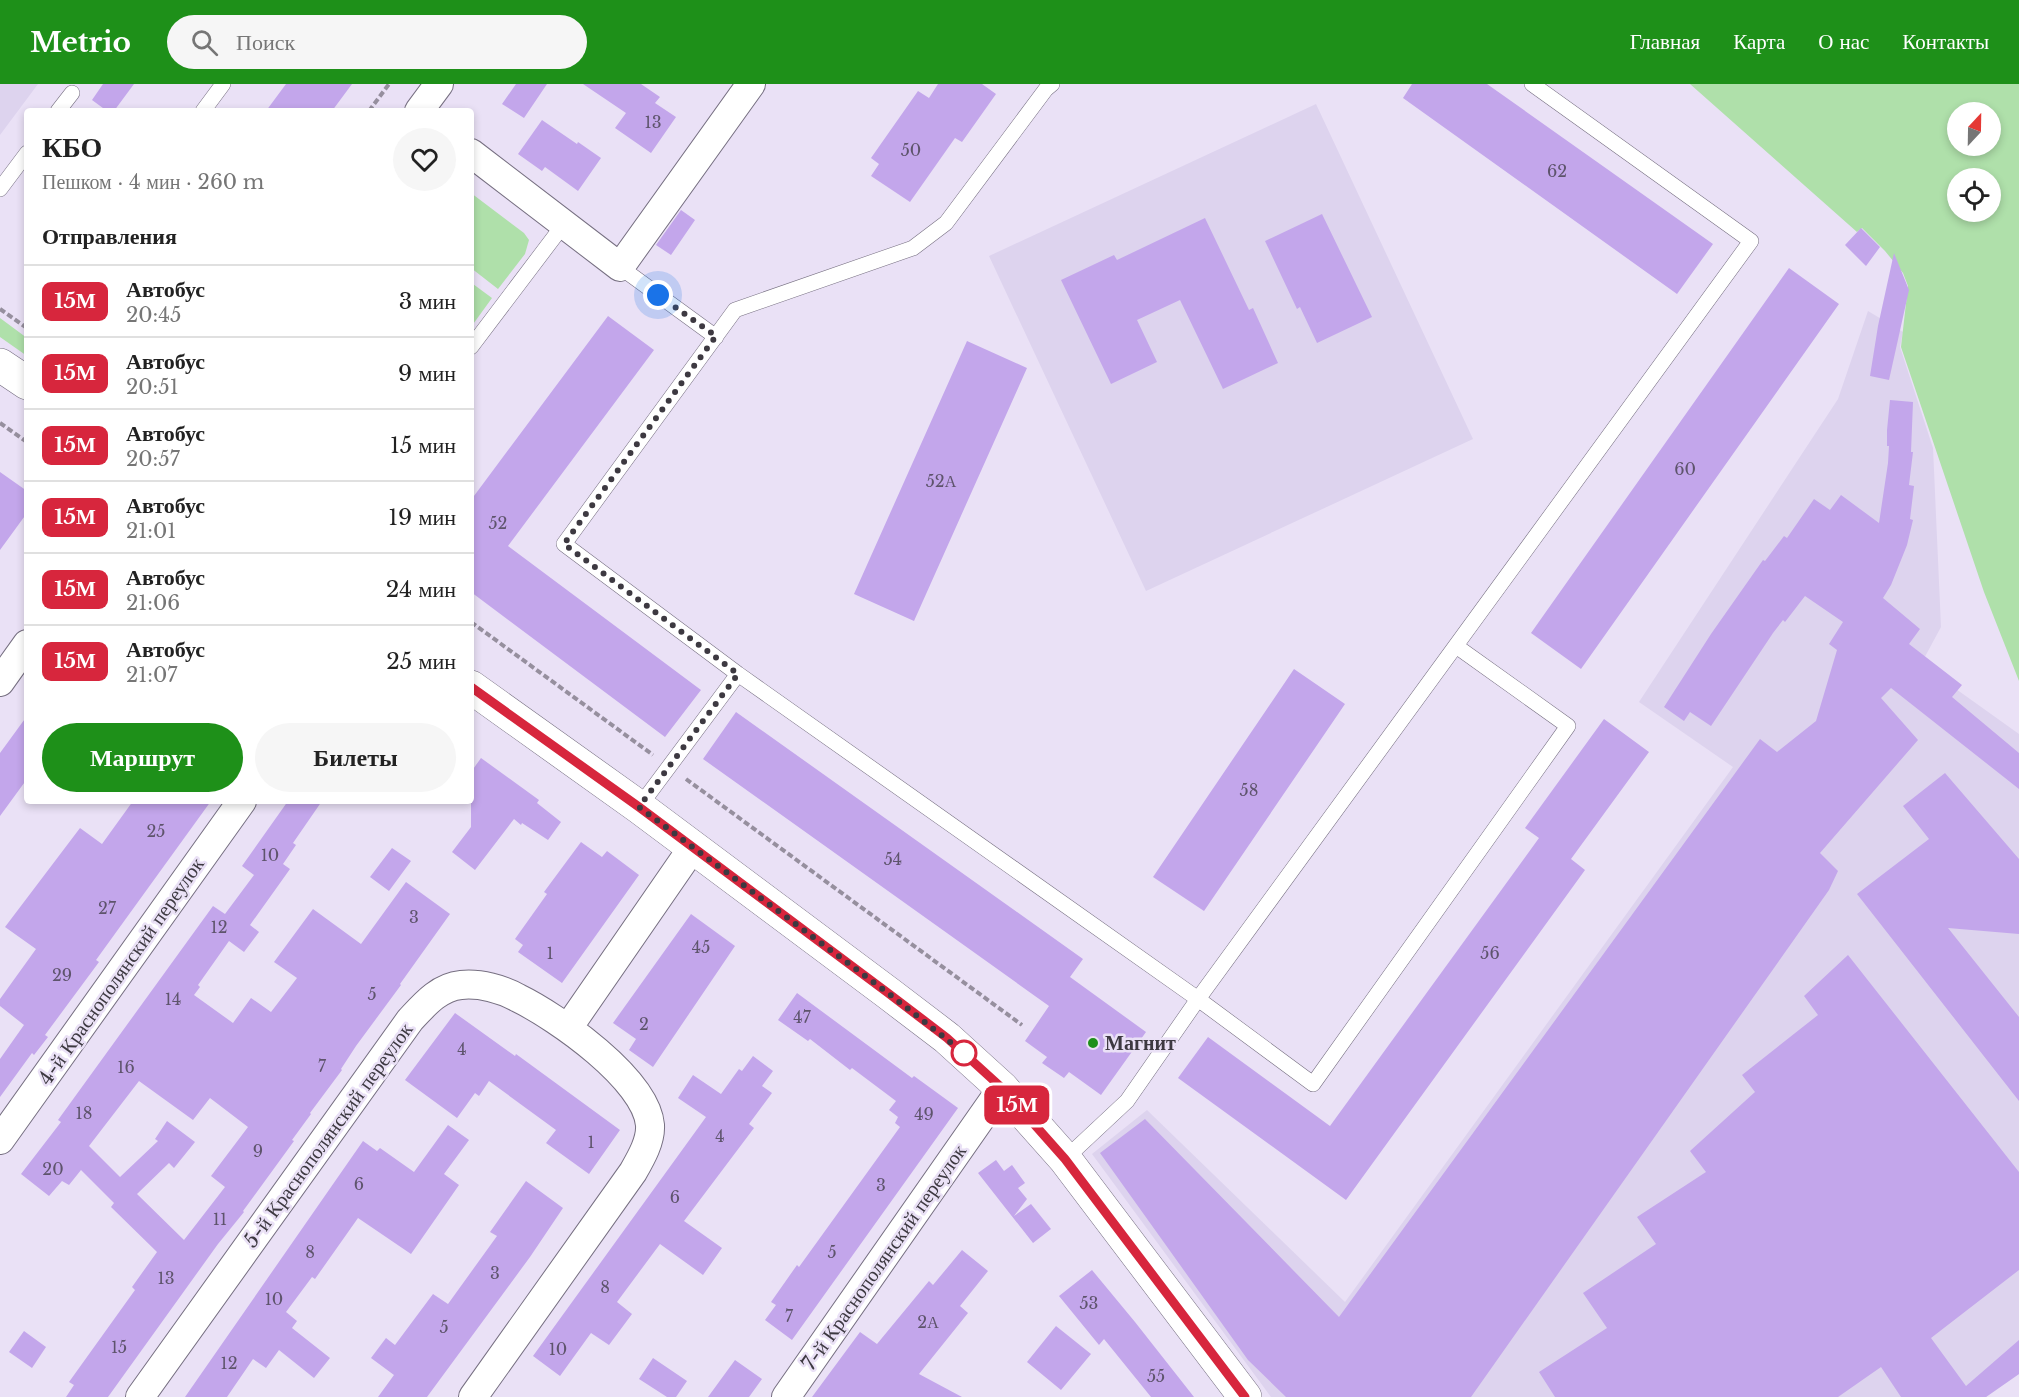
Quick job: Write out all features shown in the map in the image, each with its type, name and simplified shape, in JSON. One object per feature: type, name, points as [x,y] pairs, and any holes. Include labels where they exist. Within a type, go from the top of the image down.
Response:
[{"type":"main road","points":[[0,365],[24,381]]},
{"type":"main road","points":[[474,689],[639,807],[913,1012],[947,1038],[1002,1088],[1065,1159],[1245,1397]]},
{"type":"street","points":[[421,108],[439,84]]},
{"type":"street","points":[[474,155],[620,267],[751,84]]},
{"type":"street","points":[[0,682],[24,648]]},
{"type":"street","name":"4-й Краснополянский переулок","points":[[0,1140],[240,804]]},
{"type":"street","points":[[568,1028],[693,848]]},
{"type":"street","name":"5-й Краснополянский переулок","points":[[140,1397],[410,1020],[432,996],[458,985],[479,984],[517,997],[568,1028],[621,1074],[643,1101],[650,1125],[645,1149],[633,1172],[473,1397]]},
{"type":"street","name":"7-й Краснополянский переулок","points":[[786,1397],[1002,1088]]},
{"type":"lane","points":[[205,108],[223,84]]},
{"type":"lane","points":[[1052,84],[946,223],[913,248],[735,310],[564,544],[738,674],[1198,999],[1313,1084],[1568,726],[1456,646]]},
{"type":"lane","points":[[1065,1159],[1127,1101],[1198,999],[1751,241],[1532,84]]},
{"type":"lane","points":[[60,108],[72,93]]},
{"type":"lane","points":[[0,189],[24,157]]},
{"type":"lane","points":[[474,343],[564,224]]},
{"type":"lane","points":[[620,267],[716,336]]},
{"type":"lane","points":[[639,807],[738,674]]},
{"type":"path","points":[[371,108],[389,84]]},
{"type":"path","points":[[0,309],[24,326]]},
{"type":"path","points":[[0,423],[24,440]]},
{"type":"path","points":[[474,624],[1022,1025]]},
{"type":"shaded area","points":[[0,84],[38,84],[0,135]]},
{"type":"shaded area","points":[[1316,104],[1473,439],[1146,591],[989,256]]},
{"type":"shaded area","points":[[1868,311],[1903,332],[1900,347],[1933,448],[1941,627],[1921,664],[2019,734],[2019,1374],[1986,1397],[1271,1397],[1092,1154],[1147,1110],[1345,1302],[1733,767],[1639,702],[1838,399]]},
{"type":"green space","points":[[1690,84],[2019,84],[2019,681],[1984,592],[1901,347],[1908,286],[1903,273],[1862,228],[1857,232]]},
{"type":"green space","points":[[474,195],[524,233],[529,240],[525,254],[498,289],[474,270]]},
{"type":"green space","points":[[474,285],[492,298],[474,323]]},
{"type":"green space","points":[[0,318],[24,336],[24,354],[0,337]]},
{"type":"building","points":[[103,84],[134,84],[116,108],[103,108],[92,100]]},
{"type":"building","points":[[286,84],[352,84],[334,108],[268,108]]},
{"type":"building","points":[[516,84],[547,84],[524,118],[502,104]]},
{"type":"building","points":[[583,84],[641,84],[660,97],[655,103],[676,117],[651,153],[615,128],[626,113]]},
{"type":"building","points":[[938,84],[982,84],[996,94],[962,142],[955,138],[910,202],[871,176],[879,164],[871,158],[918,91],[929,98]]},
{"type":"building","points":[[1412,84],[1487,84],[1713,244],[1677,294],[1403,98]]},
{"type":"building","points":[[542,120],[601,158],[578,191],[545,167],[542,171],[518,154]]},
{"type":"building","points":[[681,210],[695,220],[671,255],[656,245]]},
{"type":"building","points":[[1322,214],[1372,317],[1317,343],[1300,307],[1297,309],[1265,241]]},
{"type":"building","points":[[1205,218],[1249,310],[1253,308],[1278,363],[1223,389],[1180,300],[1137,320],[1157,362],[1111,384],[1061,280],[1114,255],[1117,260]]},
{"type":"building","points":[[1861,228],[1880,247],[1866,266],[1845,245]]},
{"type":"building","points":[[1894,253],[1909,290],[1889,380],[1870,376]]},
{"type":"building","points":[[1789,268],[1839,304],[1581,669],[1531,633]]},
{"type":"building","points":[[608,316],[654,350],[508,546],[701,690],[665,737],[474,594],[474,496]]},
{"type":"building","points":[[967,341],[1027,368],[914,621],[854,594]]},
{"type":"building","points":[[1890,400],[1913,402],[1911,452],[1913,452],[1909,485],[1914,486],[1910,519],[1913,520],[1907,545],[1891,585],[1883,598],[1920,629],[1909,644],[1962,685],[1952,697],[2019,753],[2019,789],[1891,688],[1881,698],[1918,740],[1820,853],[1838,871],[1829,890],[1471,1397],[1286,1397],[1248,1360],[1100,1153],[1145,1119],[1339,1317],[1760,739],[1777,752],[1816,721],[1837,650],[1829,644],[1843,622],[1805,596],[1785,622],[1783,620],[1773,633],[1711,726],[1690,712],[1684,721],[1664,707],[1763,560],[1765,561],[1784,536],[1787,538],[1814,499],[1830,510],[1841,495],[1879,523],[1888,463],[1887,430]]},
{"type":"building","points":[[0,472],[24,489],[24,517],[0,550]]},
{"type":"building","points":[[1294,669],[1345,704],[1204,911],[1153,877]]},
{"type":"building","points":[[736,712],[1083,959],[1070,977],[1146,1032],[1101,1095],[1069,1072],[1064,1078],[1042,1063],[1047,1057],[1025,1041],[1049,1006],[703,759]]},
{"type":"building","points":[[1604,719],[1649,752],[1571,859],[1585,870],[1346,1200],[1178,1078],[1208,1037],[1330,1126],[1539,838],[1525,828]]},
{"type":"building","points":[[24,720],[24,783],[0,816],[0,753]]},
{"type":"building","points":[[481,758],[539,800],[537,803],[561,822],[548,840],[514,819],[475,870],[452,852],[471,827],[471,804],[474,804],[474,768]]},
{"type":"building","points":[[1945,773],[2019,859],[2019,934],[1948,928],[2019,1017],[2019,1101],[1857,894],[1929,839],[1903,806]]},
{"type":"building","points":[[131,804],[209,804],[96,960],[99,962],[45,1035],[48,1037],[34,1055],[32,1053],[0,1097],[0,1059],[24,1025],[0,1006],[0,999],[36,949],[5,927],[80,828],[102,844]]},
{"type":"building","points":[[286,804],[320,804],[293,843],[296,845],[283,864],[290,869],[250,925],[259,932],[244,952],[229,941],[198,985],[200,987],[194,995],[233,1023],[251,998],[271,1012],[297,978],[274,962],[313,909],[361,944],[406,882],[450,914],[356,1046],[342,1070],[310,1113],[292,1140],[294,1141],[244,1212],[218,1244],[108,1397],[66,1397],[74,1385],[69,1382],[135,1290],[132,1287],[157,1252],[111,1207],[114,1203],[81,1170],[69,1185],[62,1181],[49,1196],[21,1174],[61,1122],[58,1120],[213,906],[225,914],[254,875],[242,866]],"holes":[[[139,1081],[193,1120],[210,1098],[248,1127],[211,1176],[225,1187],[184,1240],[137,1194],[169,1163],[174,1168],[195,1142],[167,1121],[155,1139],[158,1141],[120,1177],[89,1146]]]},
{"type":"building","points":[[581,842],[602,857],[607,851],[639,875],[562,983],[518,952],[523,945],[515,939],[547,894],[544,892]]},
{"type":"building","points":[[392,848],[411,861],[389,891],[370,877]]},
{"type":"building","points":[[691,914],[735,946],[653,1067],[629,1050],[636,1039],[613,1023]]},
{"type":"building","points":[[1848,955],[2019,1172],[2019,1270],[1931,1338],[1966,1386],[2019,1340],[2019,1374],[1986,1397],[1901,1397],[1881,1367],[1838,1397],[1555,1397],[1539,1372],[1607,1328],[1583,1293],[1656,1244],[1637,1217],[1706,1172],[1690,1151],[1755,1092],[1742,1075],[1818,1015],[1804,996]]},
{"type":"building","points":[[797,993],[912,1078],[914,1076],[958,1108],[792,1340],[765,1320],[776,1305],[771,1302],[900,1127],[895,1123],[898,1117],[889,1110],[896,1101],[810,1039],[808,1041],[778,1020]]},
{"type":"building","points":[[455,1013],[515,1056],[516,1054],[620,1130],[589,1174],[546,1143],[556,1130],[489,1081],[479,1096],[475,1093],[457,1118],[405,1080]]},
{"type":"building","points":[[753,1056],[773,1071],[762,1086],[772,1093],[749,1124],[754,1128],[684,1221],[722,1248],[703,1275],[660,1244],[617,1302],[632,1314],[609,1345],[591,1333],[560,1376],[533,1356],[706,1117],[678,1098],[693,1075],[721,1094],[739,1069],[742,1071]]},
{"type":"building","points":[[448,1125],[469,1140],[444,1174],[459,1185],[411,1254],[358,1218],[315,1279],[312,1277],[286,1312],[297,1321],[292,1328],[330,1358],[314,1378],[279,1350],[266,1368],[253,1359],[227,1397],[185,1397],[363,1141],[377,1151],[380,1148],[414,1172]]},
{"type":"building","points":[[996,1160],[1004,1171],[1012,1165],[1025,1183],[1018,1188],[1027,1199],[1014,1216],[1031,1204],[1051,1229],[1033,1243],[978,1173]]},
{"type":"building","points":[[526,1181],[563,1208],[530,1257],[427,1397],[378,1397],[394,1375],[371,1358],[386,1338],[395,1345],[433,1294],[448,1304],[497,1236],[490,1232]]},
{"type":"building","points":[[962,1250],[988,1271],[960,1306],[968,1313],[919,1374],[962,1397],[812,1397],[860,1332],[877,1344],[929,1281],[933,1285]]},
{"type":"building","points":[[1092,1270],[1194,1397],[1151,1397],[1104,1339],[1099,1345],[1059,1296]]},
{"type":"building","points":[[1056,1326],[1091,1354],[1061,1390],[1027,1362]]},
{"type":"building","points":[[24,1331],[46,1347],[32,1368],[9,1352]]},
{"type":"building","points":[[653,1358],[687,1381],[676,1397],[667,1397],[639,1379]]},
{"type":"building","points":[[735,1360],[762,1379],[749,1397],[708,1397]]},
{"type":"bus line","name":"15М","points":[[474,689],[639,807],[888,993],[947,1038],[1002,1088],[1065,1159],[1245,1397]]},
{"type":"place","name":"Магнит","points":[[1093,1043]]},
{"type":"route","points":[[658,295],[716,336],[564,544],[738,674],[639,807],[888,993],[964,1053]]}]
